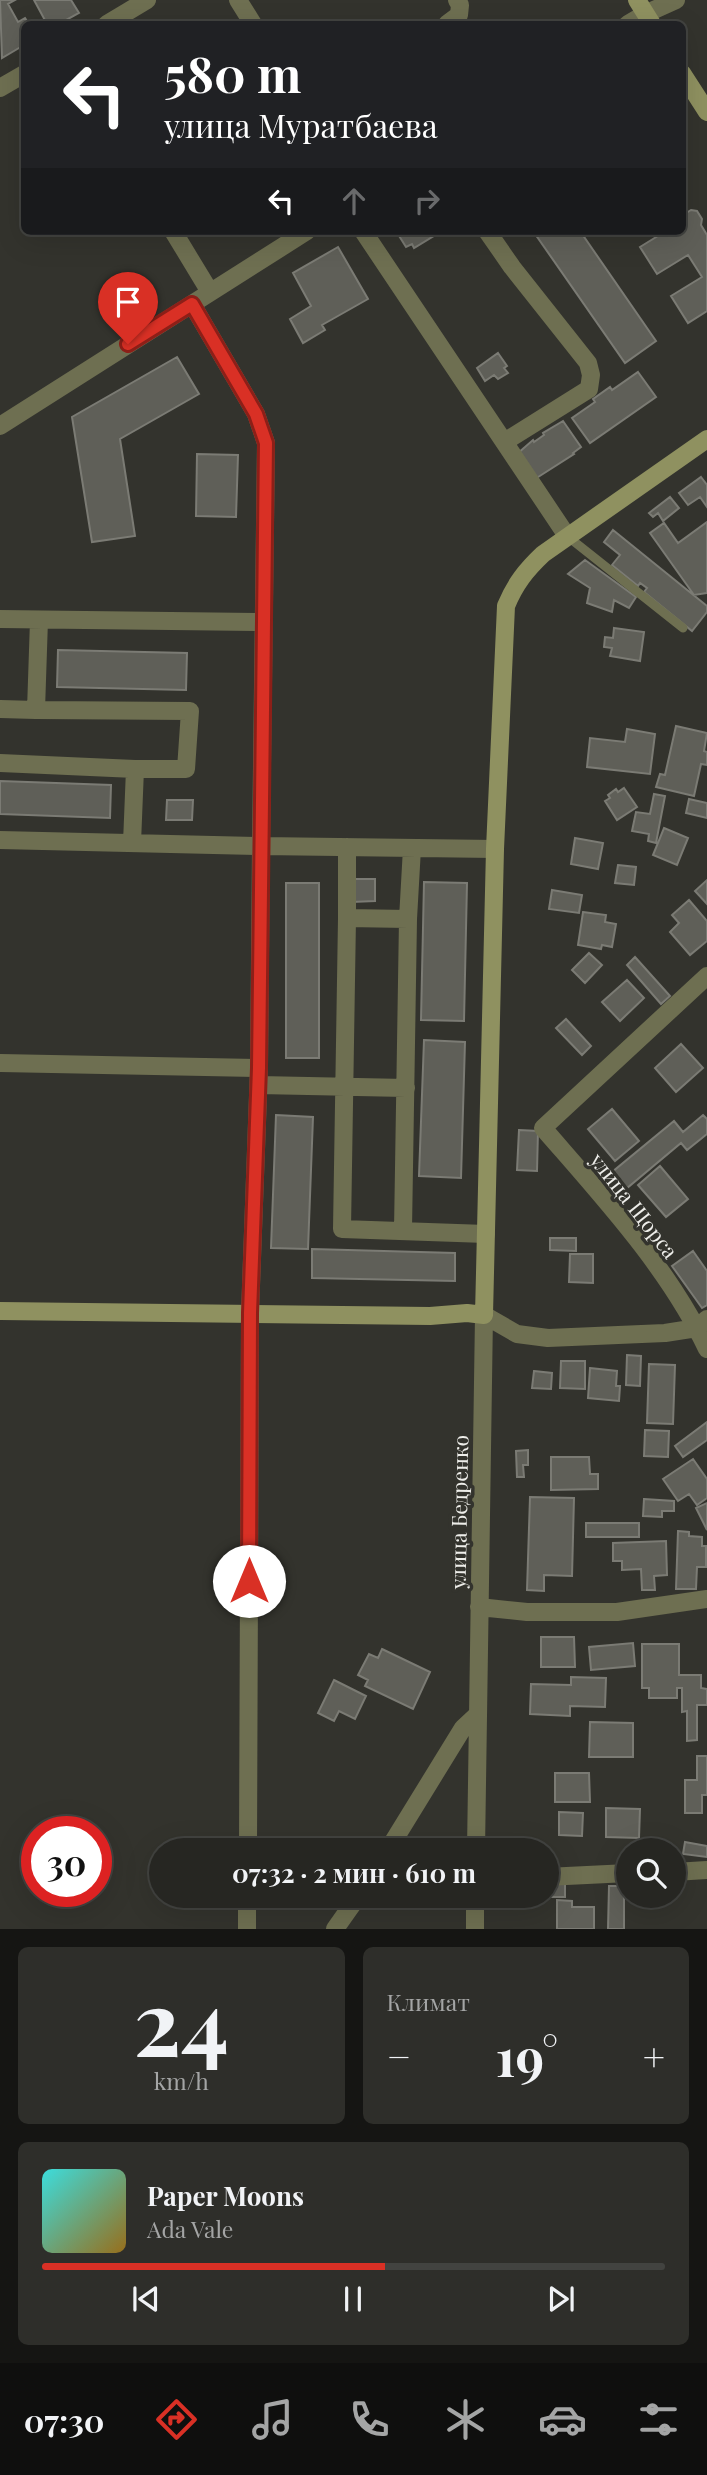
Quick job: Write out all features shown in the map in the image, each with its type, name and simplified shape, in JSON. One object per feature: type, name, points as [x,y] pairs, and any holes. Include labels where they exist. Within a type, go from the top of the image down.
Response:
[{"type":"street","points":[[238,0],[251,21]]},
{"type":"street","points":[[451,21],[459,15],[460,5],[457,0]]},
{"type":"street","points":[[645,13],[676,0]]},
{"type":"street","points":[[111,21],[139,2]]},
{"type":"street","points":[[0,88],[21,76]]},
{"type":"street","points":[[686,79],[707,112]]},
{"type":"street","points":[[175,235],[211,292]]},
{"type":"street","points":[[0,426],[301,235]]},
{"type":"street","points":[[366,235],[567,536]]},
{"type":"street","points":[[490,235],[588,363],[591,375],[589,389],[504,442]]},
{"type":"street","points":[[192,304],[256,414],[264,432],[266,447],[259,1077],[250,1313],[248,1838]]},
{"type":"street","points":[[484,1314],[495,849],[506,606],[514,586],[527,569],[567,536],[707,439]]},
{"type":"street","points":[[0,620],[264,622]]},
{"type":"street","points":[[36,710],[39,620]]},
{"type":"street","points":[[0,709],[190,711],[186,769],[0,763]]},
{"type":"street","points":[[132,843],[135,769]]},
{"type":"street","points":[[0,840],[495,849]]},
{"type":"street","points":[[347,848],[342,1229],[486,1234]]},
{"type":"street","points":[[403,1230],[408,919],[412,848]]},
{"type":"street","points":[[346,918],[408,919]]},
{"type":"street","name":"улица Щорса","points":[[707,976],[543,1128],[634,1233],[702,1324],[707,1349]]},
{"type":"street","points":[[0,1063],[259,1077],[344,1087],[406,1088]]},
{"type":"street","points":[[0,1311],[430,1316],[467,1312],[484,1314],[517,1334],[548,1338],[629,1336],[702,1324]]},
{"type":"street","name":"улица Бедренко","points":[[484,1314],[479,1607],[527,1612],[617,1612],[707,1599]]},
{"type":"street","points":[[476,1838],[479,1607]]},
{"type":"street","points":[[395,1838],[463,1728],[478,1714]]},
{"type":"street","points":[[686,1871],[707,1870]]},
{"type":"street","points":[[559,1876],[616,1874]]},
{"type":"street","points":[[247,1908],[247,1929]]},
{"type":"street","points":[[335,1929],[350,1908]]},
{"type":"street","points":[[475,1908],[475,1929]]},
{"type":"lane","points":[[567,536],[683,628]]},
{"type":"building","points":[[0,0],[15,0],[8,4],[18,22],[25,18],[27,21],[21,21],[21,47],[2,58]]},
{"type":"building","points":[[34,0],[71,0],[79,13],[64,21],[45,21]]},
{"type":"building","points":[[691,210],[697,211],[707,235],[707,311],[688,323],[671,296],[702,277],[688,255],[657,274],[640,247],[660,235],[686,235],[686,213]]},
{"type":"building","points":[[398,235],[435,235],[414,248],[412,244],[406,247]]},
{"type":"building","points":[[536,235],[583,235],[656,341],[625,363]]},
{"type":"building","points":[[338,247],[368,299],[322,325],[325,330],[303,343],[290,319],[311,306],[293,273]]},
{"type":"building","points":[[498,353],[507,366],[504,368],[508,373],[498,379],[494,375],[485,381],[477,368]]},
{"type":"building","points":[[177,357],[199,394],[120,439],[135,536],[92,542],[72,417]]},
{"type":"building","points":[[638,372],[656,397],[590,443],[572,418],[595,402],[593,399],[610,387],[612,390]]},
{"type":"building","points":[[563,421],[581,447],[535,479],[517,454]]},
{"type":"building","points":[[197,454],[238,455],[236,517],[196,516]]},
{"type":"building","points":[[701,477],[707,485],[707,507],[700,497],[688,505],[679,493]]},
{"type":"building","points":[[670,497],[679,508],[663,521],[658,513],[653,517],[649,513]]},
{"type":"building","points":[[707,522],[707,593],[694,595],[650,533],[664,523],[678,543]]},
{"type":"building","points":[[613,530],[707,606],[707,612],[692,631],[644,592],[647,588],[640,583],[638,586],[612,565],[620,555],[604,542]]},
{"type":"building","points":[[585,560],[636,597],[629,608],[614,600],[612,612],[587,603],[590,588],[568,574]]},
{"type":"building","points":[[614,628],[644,632],[640,661],[610,656],[612,648],[604,647],[605,637],[613,638]]},
{"type":"building","points":[[58,650],[187,653],[186,690],[57,687]]},
{"type":"building","points":[[676,726],[707,733],[704,751],[707,752],[707,765],[701,764],[694,796],[656,787],[660,774],[665,775]]},
{"type":"building","points":[[627,729],[655,734],[650,774],[587,767],[590,738],[625,742]]},
{"type":"building","points":[[0,781],[111,785],[110,818],[0,814]]},
{"type":"building","points":[[624,788],[637,807],[617,820],[605,801],[616,789],[618,792]]},
{"type":"building","points":[[654,794],[665,796],[656,843],[648,841],[649,834],[632,831],[636,812],[650,814]]},
{"type":"building","points":[[689,799],[707,803],[707,818],[686,813]]},
{"type":"building","points":[[167,800],[193,800],[192,820],[166,820]]},
{"type":"building","points":[[664,828],[688,838],[677,865],[653,855]]},
{"type":"building","points":[[575,838],[603,843],[598,869],[571,864]]},
{"type":"building","points":[[618,865],[636,867],[634,885],[615,883]]},
{"type":"building","points":[[352,879],[375,879],[375,901],[352,902]]},
{"type":"building","points":[[707,880],[707,904],[695,891]]},
{"type":"building","points":[[424,882],[467,883],[464,1021],[421,1020]]},
{"type":"building","points":[[286,883],[319,883],[319,1058],[286,1058]]},
{"type":"building","points":[[552,890],[582,895],[579,913],[549,909]]},
{"type":"building","points":[[689,900],[707,921],[707,941],[690,955],[670,932],[679,923],[672,915]]},
{"type":"building","points":[[583,912],[606,915],[605,922],[616,924],[612,947],[602,945],[601,949],[578,945]]},
{"type":"building","points":[[589,953],[602,965],[585,983],[572,970]]},
{"type":"building","points":[[635,957],[670,996],[661,1004],[627,965]]},
{"type":"building","points":[[627,980],[644,998],[620,1021],[602,1002]]},
{"type":"building","points":[[566,1019],[591,1046],[582,1055],[556,1028]]},
{"type":"building","points":[[424,1040],[465,1042],[461,1178],[419,1176]]},
{"type":"building","points":[[681,1044],[703,1068],[676,1092],[655,1068]]},
{"type":"building","points":[[612,1109],[639,1141],[615,1161],[588,1129]]},
{"type":"building","points":[[276,1115],[313,1117],[308,1249],[271,1248]]},
{"type":"building","points":[[703,1115],[707,1119],[707,1134],[687,1150],[681,1143],[614,1199],[600,1182],[674,1121],[683,1132]]},
{"type":"building","points":[[519,1130],[538,1131],[537,1171],[517,1170]]},
{"type":"building","points":[[660,1166],[688,1199],[666,1217],[638,1185]]},
{"type":"building","points":[[550,1238],[576,1238],[576,1251],[550,1250]]},
{"type":"building","points":[[312,1249],[455,1253],[455,1281],[312,1278]]},
{"type":"building","points":[[693,1251],[707,1271],[707,1305],[702,1308],[672,1266]]},
{"type":"building","points":[[570,1254],[593,1254],[593,1283],[569,1282]]},
{"type":"building","points":[[627,1355],[641,1356],[640,1386],[626,1385]]},
{"type":"building","points":[[561,1361],[585,1361],[585,1389],[560,1388]]},
{"type":"building","points":[[649,1364],[675,1365],[673,1424],[647,1423]]},
{"type":"building","points":[[590,1368],[617,1371],[619,1401],[588,1398]]},
{"type":"building","points":[[534,1371],[552,1373],[551,1389],[532,1388]]},
{"type":"building","points":[[707,1422],[707,1440],[683,1457],[675,1446]]},
{"type":"building","points":[[645,1430],[669,1431],[668,1457],[644,1456]]},
{"type":"building","points":[[528,1450],[528,1465],[523,1465],[524,1477],[517,1477],[516,1451]]},
{"type":"building","points":[[551,1457],[589,1457],[590,1474],[598,1474],[598,1489],[551,1490]]},
{"type":"building","points":[[693,1459],[707,1479],[707,1498],[697,1505],[689,1494],[678,1501],[663,1479]]},
{"type":"building","points":[[530,1497],[574,1498],[572,1576],[544,1575],[544,1591],[527,1590]]},
{"type":"building","points":[[644,1499],[674,1501],[674,1511],[662,1511],[662,1517],[643,1516]]},
{"type":"building","points":[[707,1503],[707,1530],[696,1508]]},
{"type":"building","points":[[586,1523],[639,1523],[639,1537],[586,1537]]},
{"type":"building","points":[[678,1531],[689,1532],[689,1536],[702,1537],[702,1546],[706,1546],[706,1567],[697,1567],[696,1589],[676,1589]]},
{"type":"building","points":[[666,1541],[667,1575],[654,1576],[655,1590],[642,1590],[641,1569],[622,1570],[622,1561],[613,1561],[613,1543]]},
{"type":"building","points":[[541,1637],[574,1637],[575,1667],[541,1667]]},
{"type":"building","points":[[633,1643],[635,1666],[591,1670],[589,1647]]},
{"type":"building","points":[[642,1644],[679,1644],[679,1675],[701,1675],[701,1688],[707,1689],[707,1705],[697,1705],[697,1740],[687,1741],[687,1711],[682,1712],[682,1688],[677,1688],[677,1698],[649,1698],[649,1688],[642,1688]]},
{"type":"building","points":[[382,1649],[430,1672],[413,1709],[365,1686],[368,1680],[358,1675],[369,1654],[378,1658]]},
{"type":"building","points":[[571,1677],[606,1678],[605,1707],[570,1706],[570,1716],[530,1714],[531,1684],[571,1685]]},
{"type":"building","points":[[334,1680],[366,1696],[355,1719],[339,1711],[334,1721],[318,1713]]},
{"type":"building","points":[[590,1722],[633,1723],[633,1757],[589,1757]]},
{"type":"building","points":[[697,1756],[707,1756],[707,1795],[702,1795],[702,1813],[685,1813],[685,1780],[697,1780]]},
{"type":"building","points":[[555,1773],[589,1773],[590,1802],[555,1802]]},
{"type":"building","points":[[606,1808],[640,1809],[639,1838],[606,1837]]},
{"type":"building","points":[[559,1812],[583,1813],[582,1836],[559,1835]]},
{"type":"building","points":[[686,1842],[707,1846],[707,1857],[686,1854]]},
{"type":"building","points":[[559,1883],[565,1883],[565,1897],[559,1897]]},
{"type":"building","points":[[609,1886],[616,1886],[616,1908],[624,1908],[624,1929],[608,1929]]},
{"type":"building","points":[[559,1900],[572,1901],[572,1907],[594,1907],[594,1929],[557,1929]]},
{"type":"route","points":[[128,344],[192,304],[256,414],[266,443],[259,1068],[250,1313],[249,1581]]}]
